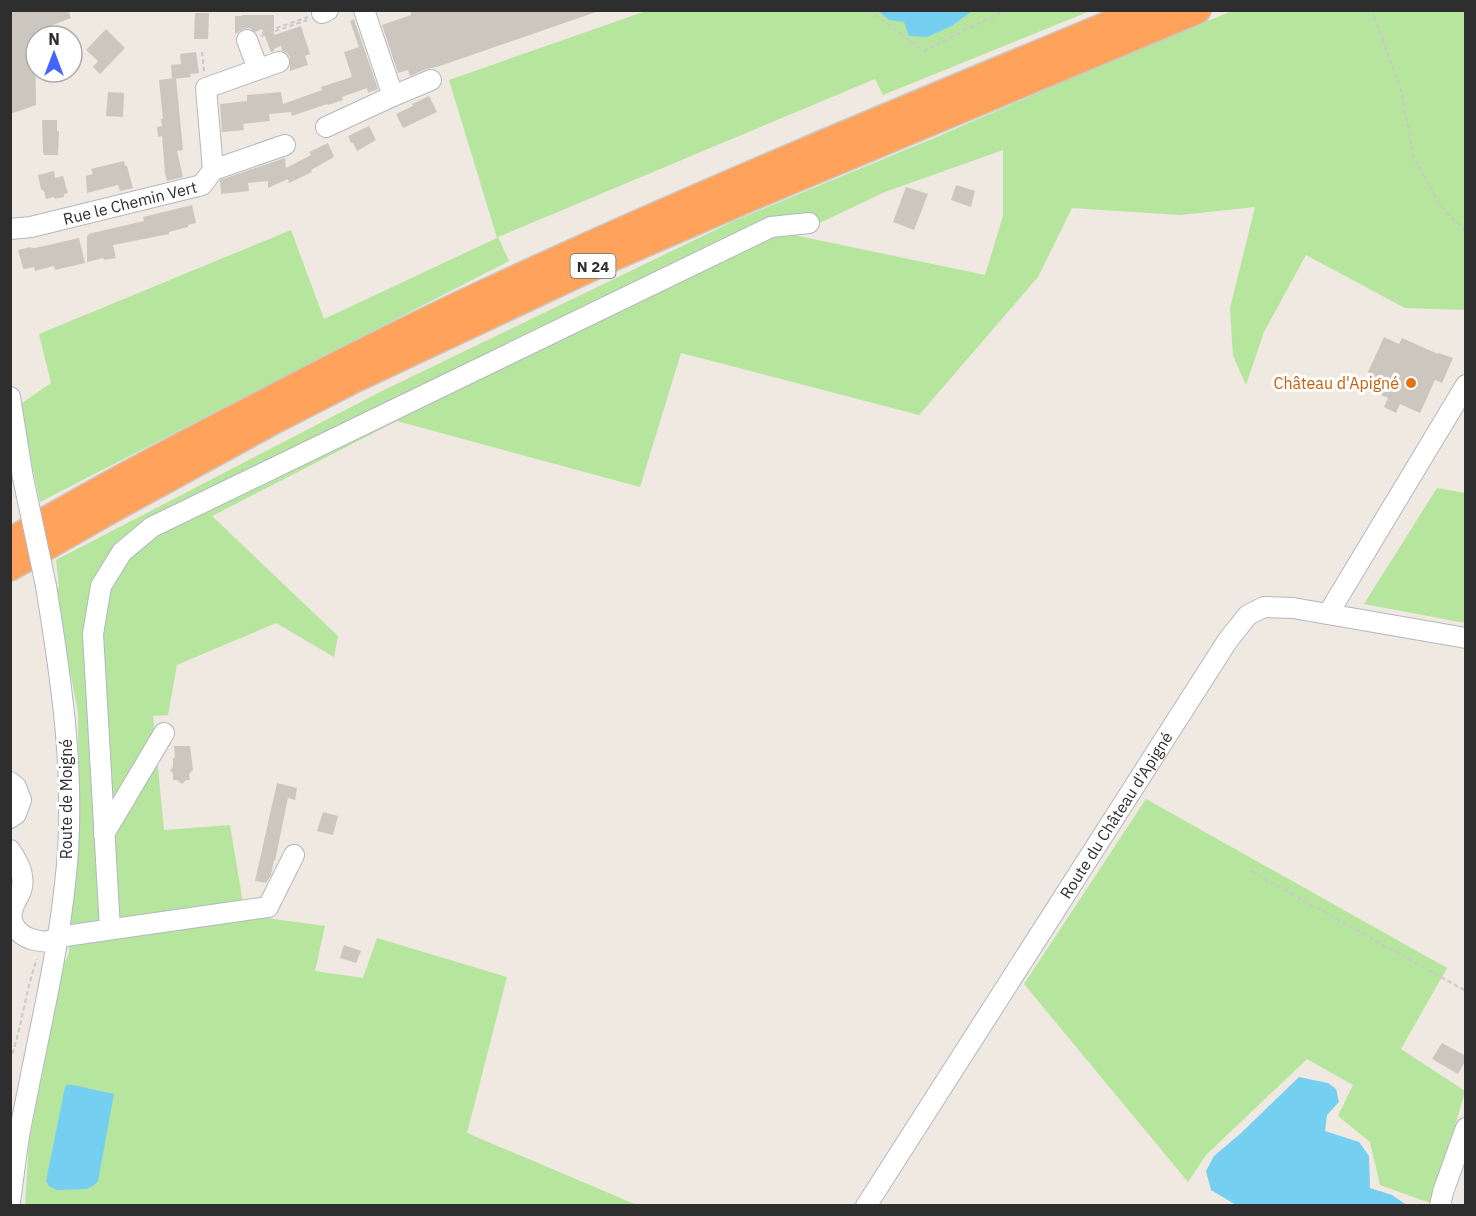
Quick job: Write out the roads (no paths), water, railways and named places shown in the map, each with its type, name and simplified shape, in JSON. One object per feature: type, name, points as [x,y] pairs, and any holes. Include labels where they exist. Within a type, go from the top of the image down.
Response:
[{"type":"highway","name":"N 24","points":[[10,542],[193,440],[488,291],[748,177],[1144,10]]},
{"type":"highway","name":"N 24","points":[[10,567],[272,421],[615,256],[757,194],[1197,10]]},
{"type":"street","points":[[363,10],[393,96]]},
{"type":"street","points":[[247,40],[258,69]]},
{"type":"street","name":"Rue le Chemin Vert","points":[[10,229],[32,227],[202,185],[213,170],[206,88],[279,62]]},
{"type":"street","points":[[326,127],[431,80]]},
{"type":"street","points":[[213,170],[285,145]]},
{"type":"street","points":[[110,929],[93,634],[101,586],[122,552],[152,527],[771,227],[809,223]]},
{"type":"street","points":[[1328,614],[1466,384]]},
{"type":"street","name":"Route de Moigné","points":[[10,397],[58,661],[69,777],[66,883],[53,939],[10,1201]]},
{"type":"street","name":"Route du Château d'Apigné","points":[[866,1206],[1228,640],[1248,615],[1264,607],[1293,608],[1466,638]]},
{"type":"street","points":[[104,834],[164,733]]},
{"type":"street","points":[[10,782],[16,786],[21,800],[16,814],[10,818]]},
{"type":"street","points":[[10,850],[23,876],[22,888],[12,910],[13,923],[17,931],[38,941],[268,907],[294,855]]},
{"type":"street","points":[[1440,1206],[1466,1128]]},
{"type":"water","points":[[878,11],[972,11],[952,26],[927,37],[909,36],[904,22],[889,20]]},
{"type":"water","points":[[1299,1077],[1328,1083],[1336,1089],[1339,1102],[1327,1115],[1325,1131],[1359,1142],[1369,1156],[1370,1188],[1392,1195],[1405,1205],[1236,1205],[1211,1190],[1206,1171],[1214,1156]]},
{"type":"water","points":[[68,1084],[114,1094],[98,1181],[87,1189],[56,1190],[46,1181],[65,1087]]},
{"type":"place","name":"Château d'Apigné","points":[[1411,383]]}]
